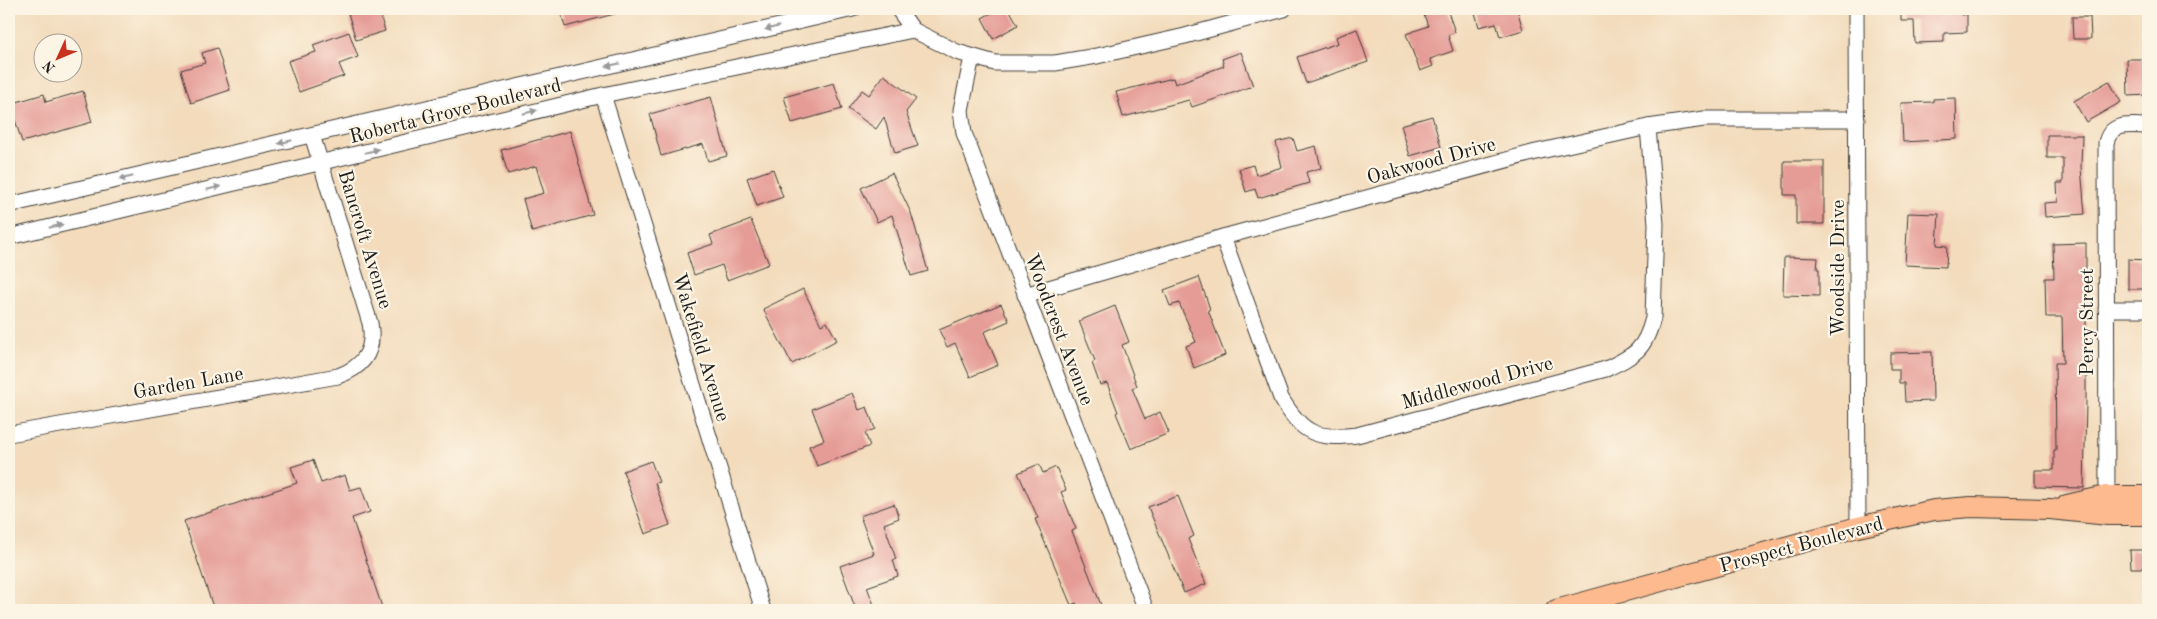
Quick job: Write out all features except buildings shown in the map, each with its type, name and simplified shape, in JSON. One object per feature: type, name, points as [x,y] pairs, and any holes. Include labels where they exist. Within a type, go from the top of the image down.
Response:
[{"type":"main road","name":"Prospect Boulevard","points":[[1556,610],[1858,527],[1934,510],[1971,507],[2050,509],[2107,506],[2148,496]]},
{"type":"main road","name":"Prospect Boulevard","points":[[2107,506],[2148,515]]},
{"type":"street","name":"Roberta Grove Boulevard","points":[[9,205],[853,9]]},
{"type":"street","points":[[898,9],[913,30],[957,52],[995,63],[1055,63],[1185,36],[1284,9]]},
{"type":"street","name":"Woodside Drive","points":[[1856,9],[1858,527]]},
{"type":"street","name":"Roberta Grove Boulevard","points":[[9,237],[603,95],[913,30]]},
{"type":"street","name":"Woodcrest Avenue","points":[[972,57],[961,110],[964,133],[1146,610]]},
{"type":"street","name":"Wakefield Avenue","points":[[603,95],[763,610]]},
{"type":"street","name":"Oakwood Drive","points":[[1025,295],[1223,237],[1536,152],[1648,127],[1704,119],[1857,118]]},
{"type":"street","name":"Percy Street","points":[[2107,506],[2106,143],[2111,130],[2120,126],[2148,126]]},
{"type":"street","name":"Middlewood Drive","points":[[1223,237],[1281,398],[1294,420],[1310,431],[1325,436],[1357,435],[1606,369],[1632,356],[1643,344],[1653,318],[1656,224],[1648,127]]},
{"type":"street","name":"Bancroft Avenue","points":[[312,136],[370,322],[373,338],[366,356]]},
{"type":"street","points":[[2106,309],[2148,309]]},
{"type":"street","name":"Garden Lane","points":[[9,434],[338,376],[350,372],[366,356]]}]
